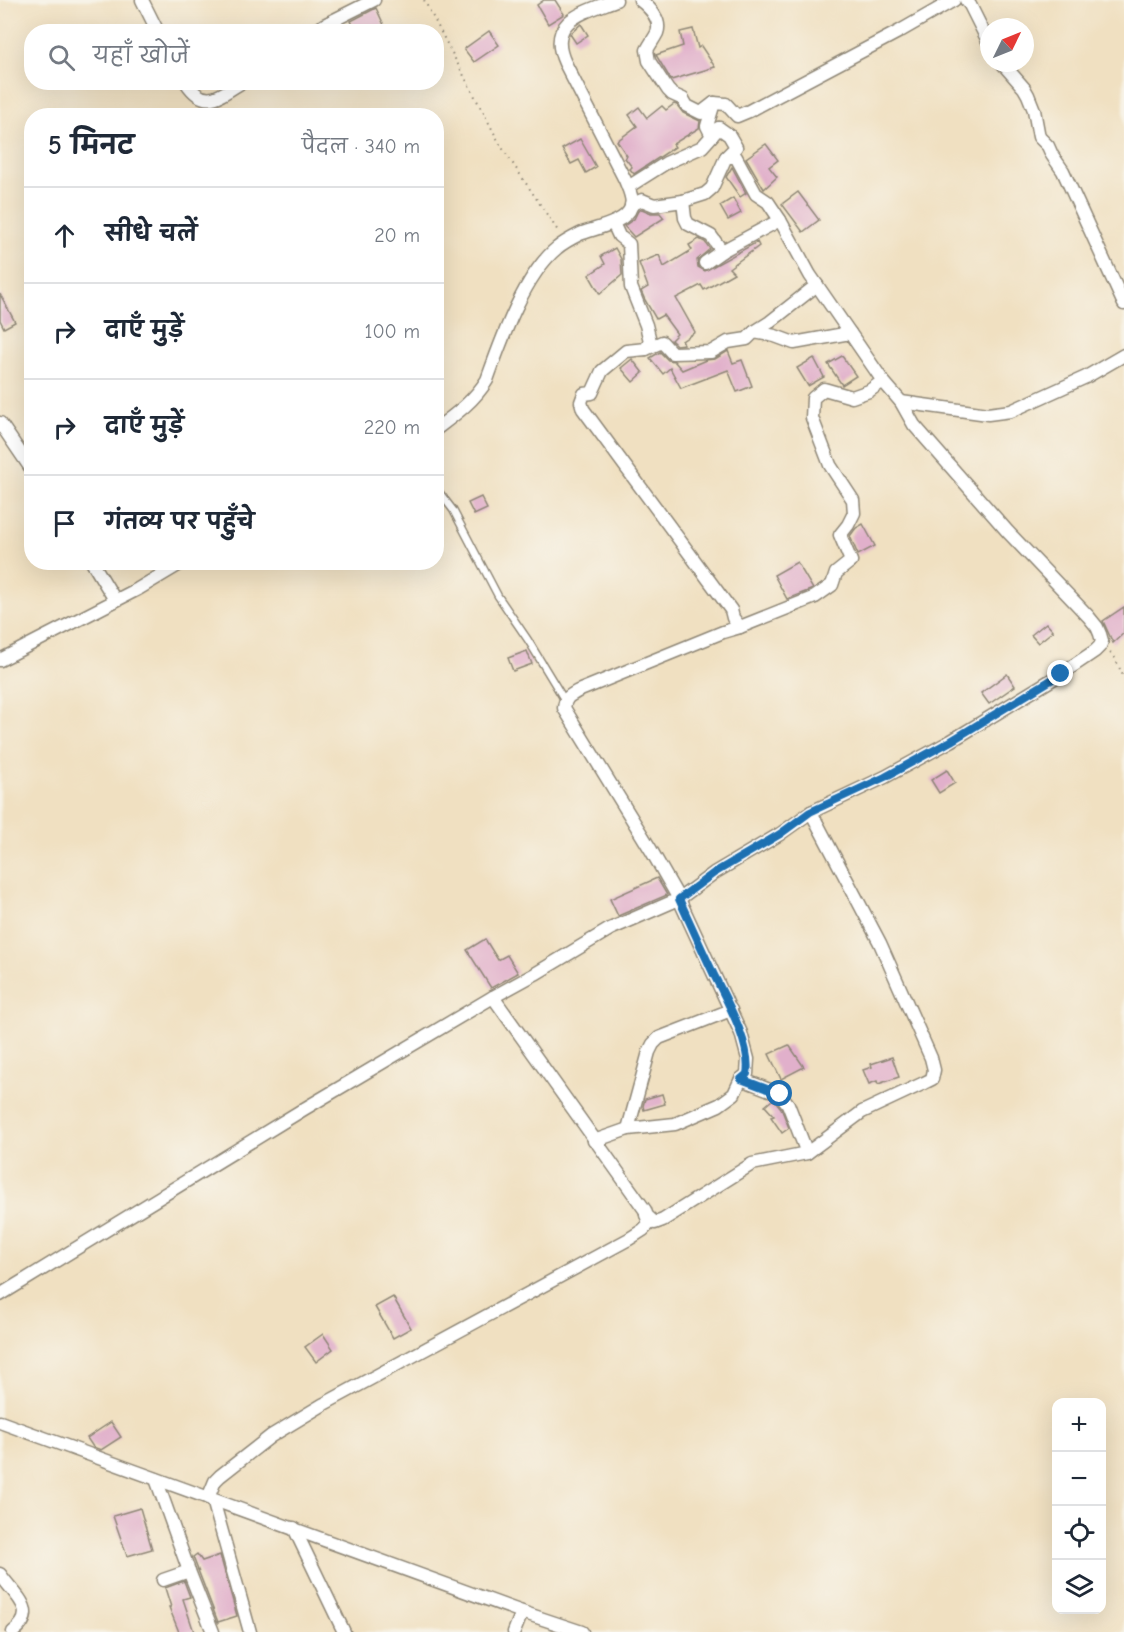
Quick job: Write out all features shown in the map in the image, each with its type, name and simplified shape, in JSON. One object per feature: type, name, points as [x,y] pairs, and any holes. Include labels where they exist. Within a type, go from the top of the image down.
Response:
[{"type":"street","points":[[142,0],[154,24]]},
{"type":"street","points":[[326,24],[374,0]]},
{"type":"street","points":[[616,0],[578,15],[569,21],[564,26],[559,45],[565,63],[628,187],[632,206]]},
{"type":"street","points":[[640,0],[656,18],[658,24],[656,35],[649,45],[647,54],[649,61],[672,94],[683,99],[687,106],[701,113],[714,103],[726,104],[737,116],[900,31],[954,0]]},
{"type":"street","points":[[966,0],[980,25]]},
{"type":"street","points":[[1010,72],[1028,95],[1034,110],[1039,137],[1048,146],[1063,171],[1124,304]]},
{"type":"street","points":[[192,90],[195,95],[204,99],[212,99],[228,90]]},
{"type":"street","points":[[714,103],[707,126],[710,132],[719,128]]},
{"type":"street","points":[[444,423],[467,406],[487,380],[520,299],[531,279],[549,255],[577,235],[613,223],[642,200],[654,205],[682,201],[705,194],[711,188],[726,157],[736,147],[729,135],[719,128]]},
{"type":"street","points":[[628,187],[666,163],[702,147],[719,128]]},
{"type":"street","points":[[0,1294],[304,1108],[493,997],[610,929],[679,899],[714,873],[780,834],[810,812],[885,777],[951,741],[1061,674],[1100,646],[1102,641],[1100,634],[1088,615],[1008,532],[911,420],[902,402],[883,381],[817,285],[768,202],[756,194],[736,157],[726,157]]},
{"type":"street","points":[[682,201],[688,224],[711,237],[722,251]]},
{"type":"street","points":[[705,262],[780,220]]},
{"type":"street","points":[[613,223],[619,236],[628,244],[631,287],[650,335],[646,349]]},
{"type":"street","points":[[740,627],[733,618],[731,610],[583,409],[581,402],[602,371],[626,351],[646,349],[662,342],[672,353],[711,352],[728,342],[747,339],[817,285]]},
{"type":"street","points":[[754,333],[775,336],[794,343],[850,333]]},
{"type":"street","points":[[902,402],[988,414],[1011,411],[1086,377],[1124,355]]},
{"type":"street","points":[[594,1141],[628,1129],[675,1124],[718,1105],[734,1094],[741,1079],[747,1074],[748,1059],[741,1033],[679,899],[569,717],[564,708],[565,701],[567,697],[578,691],[814,597],[832,585],[836,573],[851,561],[840,535],[854,513],[853,500],[830,465],[812,418],[813,398],[824,389],[852,398],[883,381]]},
{"type":"street","points":[[0,423],[24,458]]},
{"type":"street","points":[[97,570],[115,600]]},
{"type":"street","points":[[0,660],[169,570]]},
{"type":"street","points":[[646,1215],[655,1223],[663,1220],[752,1164],[807,1153],[862,1112],[932,1078],[934,1070],[931,1058],[880,943],[810,812]]},
{"type":"street","points":[[250,1632],[210,1499],[215,1480],[272,1436],[324,1404],[629,1239],[649,1224],[645,1210],[493,997]]},
{"type":"street","points":[[628,1129],[649,1052],[658,1038],[731,1010]]},
{"type":"street","points":[[741,1079],[780,1094],[788,1104],[807,1153]]},
{"type":"street","points":[[0,1422],[294,1528],[561,1628],[582,1632]]},
{"type":"street","points":[[156,1479],[213,1632]]},
{"type":"street","points":[[294,1528],[344,1632]]},
{"type":"street","points":[[163,1580],[189,1571]]},
{"type":"street","points":[[0,1574],[20,1599],[24,1608],[25,1616],[22,1625],[13,1632]]},
{"type":"street","points":[[514,1632],[522,1612]]},
{"type":"lane","points":[[444,498],[453,510],[498,596],[565,701]]},
{"type":"path","points":[[424,0],[437,24]]},
{"type":"path","points":[[444,38],[501,146],[565,242]]},
{"type":"path","points":[[1100,646],[1114,656],[1124,678]]},
{"type":"building","points":[[544,0],[555,0],[564,14],[548,24],[537,5]]},
{"type":"building","points":[[376,8],[384,24],[353,24],[351,21]]},
{"type":"building","points":[[581,24],[588,35],[576,43],[570,34]]},
{"type":"building","points":[[693,29],[698,48],[701,46],[715,67],[671,80],[656,55],[683,46],[680,32]]},
{"type":"building","points":[[489,31],[499,45],[474,62],[464,49]]},
{"type":"building","points":[[674,104],[683,113],[700,121],[699,128],[673,144],[675,147],[634,174],[625,158],[627,156],[617,141],[637,126],[629,115],[639,107],[647,118],[662,106],[666,110]]},
{"type":"building","points":[[580,139],[596,167],[586,173],[579,160],[571,164],[562,149]]},
{"type":"building","points":[[766,144],[778,160],[769,167],[777,177],[764,189],[746,158]]},
{"type":"building","points":[[732,167],[746,193],[740,197],[726,177]]},
{"type":"building","points":[[798,192],[819,220],[803,232],[782,204]]},
{"type":"building","points":[[733,198],[741,213],[728,220],[720,206]]},
{"type":"building","points":[[642,209],[651,213],[660,213],[664,218],[634,237],[624,226]]},
{"type":"building","points":[[699,239],[705,242],[710,249],[697,260],[698,267],[705,271],[757,242],[759,246],[729,268],[734,273],[704,290],[701,285],[676,298],[695,332],[682,341],[684,344],[676,345],[671,340],[677,334],[663,315],[656,319],[645,300],[641,291],[648,287],[639,263],[659,255],[664,267],[692,250],[689,245]]},
{"type":"building","points":[[615,248],[621,259],[622,275],[600,294],[589,275],[605,264],[601,256]]},
{"type":"building","points":[[0,294],[15,322],[4,328],[0,320]]},
{"type":"building","points":[[728,351],[733,363],[742,360],[752,386],[737,392],[728,370],[681,388],[670,368],[663,374],[650,358],[660,352],[668,360],[674,361],[682,370],[706,360],[715,359]]},
{"type":"building","points":[[842,356],[856,376],[842,385],[828,364]]},
{"type":"building","points":[[814,358],[824,377],[808,386],[797,368]]},
{"type":"building","points":[[632,359],[643,373],[633,382],[621,368]]},
{"type":"building","points":[[481,497],[487,509],[474,515],[468,503]]},
{"type":"building","points":[[863,524],[875,546],[858,555],[850,536],[856,528]]},
{"type":"building","points":[[797,562],[813,589],[787,599],[774,575]]},
{"type":"building","points":[[1124,607],[1124,633],[1113,643],[1103,621]]},
{"type":"building","points":[[1046,623],[1053,631],[1038,643],[1031,635]]},
{"type":"building","points":[[527,651],[532,664],[513,671],[508,658]]},
{"type":"building","points":[[1007,674],[1015,686],[989,704],[981,693]]},
{"type":"building","points":[[947,770],[955,783],[939,793],[931,780]]},
{"type":"building","points":[[657,878],[667,895],[618,916],[610,899]]},
{"type":"building","points":[[485,939],[498,960],[507,955],[518,973],[491,988],[467,950]]},
{"type":"building","points":[[789,1045],[804,1067],[781,1079],[769,1054]]},
{"type":"building","points":[[892,1057],[899,1077],[878,1084],[877,1081],[869,1084],[863,1070],[872,1067],[871,1064]]},
{"type":"building","points":[[662,1094],[665,1104],[644,1110],[645,1099]]},
{"type":"building","points":[[772,1100],[781,1108],[789,1128],[782,1133],[771,1117],[774,1116],[765,1106]]},
{"type":"building","points":[[393,1297],[411,1328],[393,1338],[375,1307]]},
{"type":"building","points":[[323,1334],[333,1349],[316,1362],[305,1347]]},
{"type":"building","points":[[111,1422],[121,1437],[101,1450],[93,1447],[87,1438]]},
{"type":"building","points":[[140,1508],[152,1549],[127,1556],[113,1516]]},
{"type":"building","points":[[197,1554],[202,1561],[220,1555],[237,1616],[218,1622],[193,1557]]},
{"type":"building","points":[[184,1581],[190,1597],[183,1599],[194,1632],[179,1632],[169,1607],[171,1607],[165,1588]]},
{"type":"route","points":[[780,1094],[741,1079],[747,1074],[748,1067],[741,1033],[679,899],[714,873],[780,834],[810,812],[885,777],[951,741],[1061,674]]}]
